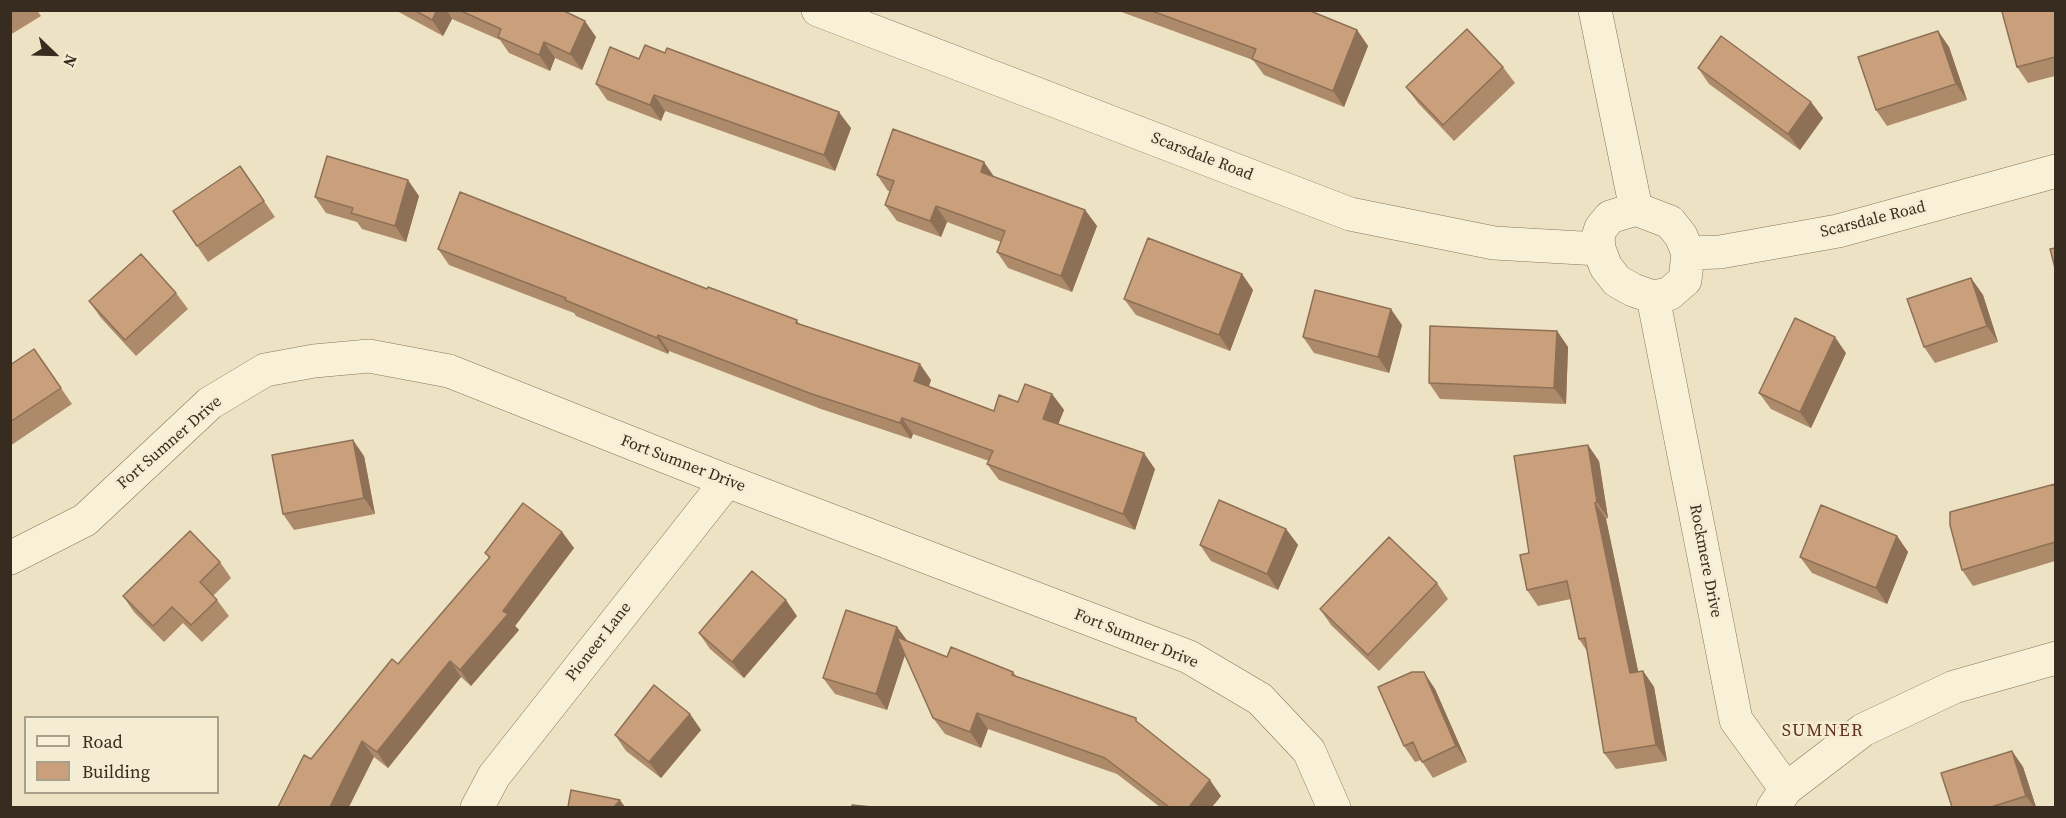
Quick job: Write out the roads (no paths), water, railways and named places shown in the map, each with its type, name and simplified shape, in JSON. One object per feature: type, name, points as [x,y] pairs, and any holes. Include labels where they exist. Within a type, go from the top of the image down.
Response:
[{"type":"street","name":"Scarsdale Road","points":[[818,10],[1350,214],[1494,243],[1599,249]]},
{"type":"street","points":[[1594,10],[1636,209]]},
{"type":"street","name":"Scarsdale Road","points":[[1688,253],[1720,252],[1838,231],[2055,171]]},
{"type":"street","points":[[1636,209],[1670,222],[1681,236],[1688,253],[1685,280],[1668,294],[1653,297],[1617,281],[1606,267],[1599,249],[1598,237],[1611,217],[1636,209]]},
{"type":"street","name":"Rockmere Drive","points":[[1653,297],[1736,720],[1780,798]]},
{"type":"street","name":"Fort Sumner Drive","points":[[10,558],[85,520],[210,403],[265,370],[314,361],[369,356],[448,371],[727,481],[1190,657],[1260,699],[1309,751],[1334,807]]},
{"type":"street","name":"Pioneer Lane","points":[[477,807],[494,776],[727,481]]},
{"type":"street","points":[[1780,798],[1863,730],[1954,687],[2055,658]]},
{"type":"district","name":"SUMNER","points":[[1823,731]]}]
